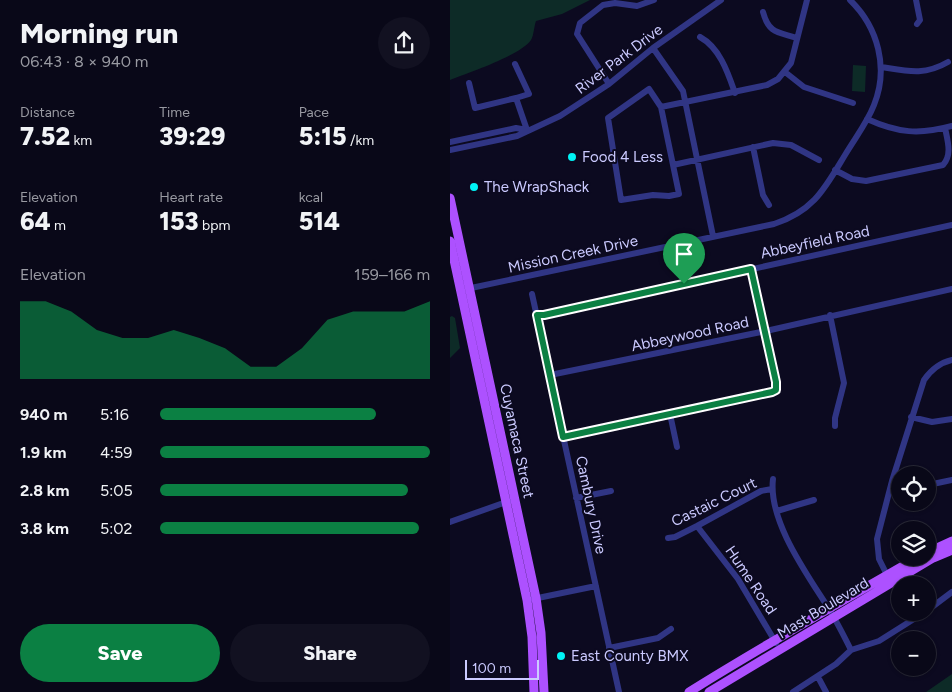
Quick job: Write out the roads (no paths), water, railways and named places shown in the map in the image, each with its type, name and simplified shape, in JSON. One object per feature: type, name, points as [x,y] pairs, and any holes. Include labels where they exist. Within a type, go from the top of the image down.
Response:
[{"type":"main road","name":"Cuyamaca Street","points":[[450,198],[471,288],[536,598],[541,633],[544,692]]},
{"type":"main road","name":"Cuyamaca Street","points":[[450,241],[527,600],[532,637],[534,692]]},
{"type":"main road","points":[[474,356],[484,354]]},
{"type":"main road","points":[[936,548],[952,541]]},
{"type":"main road","name":"Mast Boulevard","points":[[689,692],[774,640],[831,613],[889,579],[952,550]]},
{"type":"main road","name":"Mast Boulevard","points":[[889,579],[906,566]]},
{"type":"main road","name":"Mast Boulevard","points":[[709,692],[781,650],[831,613]]},
{"type":"street","points":[[609,84],[577,34],[580,22],[603,5],[615,3],[637,6],[654,0]]},
{"type":"street","name":"River Park Drive","points":[[450,150],[516,136],[560,116],[609,84],[653,48],[721,0]]},
{"type":"street","points":[[661,107],[771,84],[785,72],[791,63],[807,0]]},
{"type":"street","points":[[835,170],[852,179],[866,180],[943,165],[951,155],[949,127],[924,132],[904,132],[885,127],[867,119],[880,84],[881,67],[873,33],[858,4],[850,0]]},
{"type":"street","points":[[916,0],[920,20],[916,24]]},
{"type":"street","points":[[764,12],[770,28],[797,38]]},
{"type":"street","points":[[700,37],[707,40],[726,67],[734,92]]},
{"type":"street","points":[[653,48],[683,91],[713,236]]},
{"type":"street","points":[[881,67],[919,72],[937,69],[948,62]]},
{"type":"street","points":[[469,83],[475,108],[529,94],[515,64]]},
{"type":"street","points":[[785,72],[804,87],[853,103]]},
{"type":"street","points":[[648,89],[661,107],[673,165],[679,194],[669,196],[653,195],[621,200],[608,118],[648,89]]},
{"type":"street","points":[[516,98],[527,130]]},
{"type":"street","name":"Mission Creek Drive","points":[[471,288],[774,224],[796,215],[810,205],[821,193],[867,119]]},
{"type":"street","name":"River Park Drive","points":[[450,142],[516,128],[527,130]]},
{"type":"street","points":[[673,165],[773,143],[791,145],[819,160]]},
{"type":"street","points":[[753,147],[763,195],[769,205]]},
{"type":"street","name":"Abbeyfield Road","points":[[537,315],[952,225]]},
{"type":"street","points":[[563,437],[776,390],[766,331],[751,269]]},
{"type":"street","name":"Abbeywood Road","points":[[550,376],[766,331],[952,288]]},
{"type":"street","name":"Cambury Drive","points":[[532,294],[618,692]]},
{"type":"street","points":[[830,316],[844,383],[835,418],[835,426]]},
{"type":"street","points":[[896,466],[924,380],[939,365],[952,360]]},
{"type":"street","points":[[670,414],[677,447]]},
{"type":"street","points":[[911,417],[932,422],[952,419]]},
{"type":"street","points":[[773,478],[772,489],[777,511],[788,543],[831,613],[851,650]]},
{"type":"street","points":[[936,483],[952,480]]},
{"type":"street","points":[[889,579],[879,559],[877,539],[891,485]]},
{"type":"street","name":"Castaic Court","points":[[668,538],[675,537],[697,526],[761,491],[772,489]]},
{"type":"street","points":[[576,498],[610,491]]},
{"type":"street","points":[[450,522],[515,499]]},
{"type":"street","points":[[777,511],[814,500]]},
{"type":"street","name":"Hume Road","points":[[697,526],[738,579],[781,650]]},
{"type":"street","points":[[527,600],[596,586]]},
{"type":"street","points":[[936,604],[952,592]]},
{"type":"street","points":[[793,692],[836,664],[851,650],[879,640],[910,621]]},
{"type":"street","points":[[609,648],[658,638],[671,629]]},
{"type":"street","points":[[818,677],[826,692]]},
{"type":"place","name":"Food 4 Less","points":[[572,157]]},
{"type":"place","name":"The WrapShack","points":[[474,187]]},
{"type":"place","name":"East County BMX","points":[[561,656]]}]
